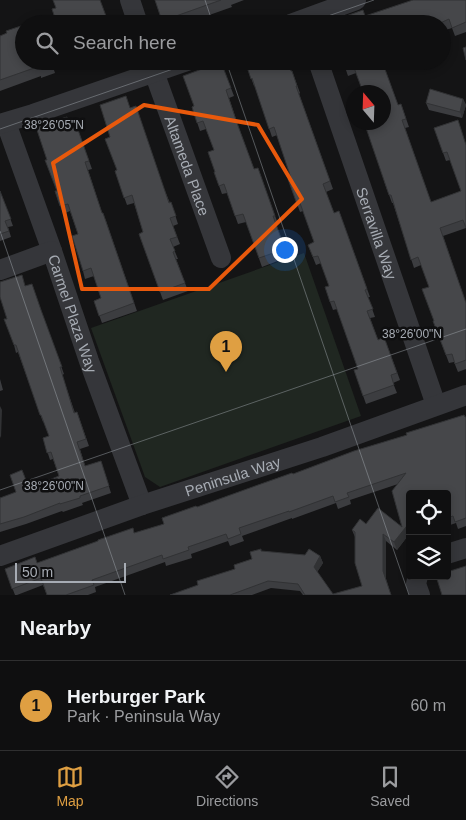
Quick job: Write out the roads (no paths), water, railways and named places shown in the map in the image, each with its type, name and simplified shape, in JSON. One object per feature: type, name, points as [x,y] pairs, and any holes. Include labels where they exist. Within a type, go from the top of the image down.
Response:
[{"type":"street","points":[[130,0],[135,15]]},
{"type":"street","points":[[318,15],[356,0]]},
{"type":"street","points":[[3,123],[144,70]]},
{"type":"street","name":"Altameda Place","points":[[153,70],[221,258]]},
{"type":"street","name":"Serravilla Way","points":[[321,70],[436,405]]},
{"type":"street","name":"Carmel Plaza Way","points":[[3,123],[52,251],[89,361],[142,505]]},
{"type":"street","points":[[0,270],[52,251]]},
{"type":"street","name":"Peninsula Way","points":[[0,556],[142,505],[322,447],[466,395]]},
{"type":"street","points":[[451,553],[466,548]]},
{"type":"street","points":[[417,580],[416,584],[420,595]]},
{"type":"place","name":"Herburger Park","points":[[226,372]]}]
